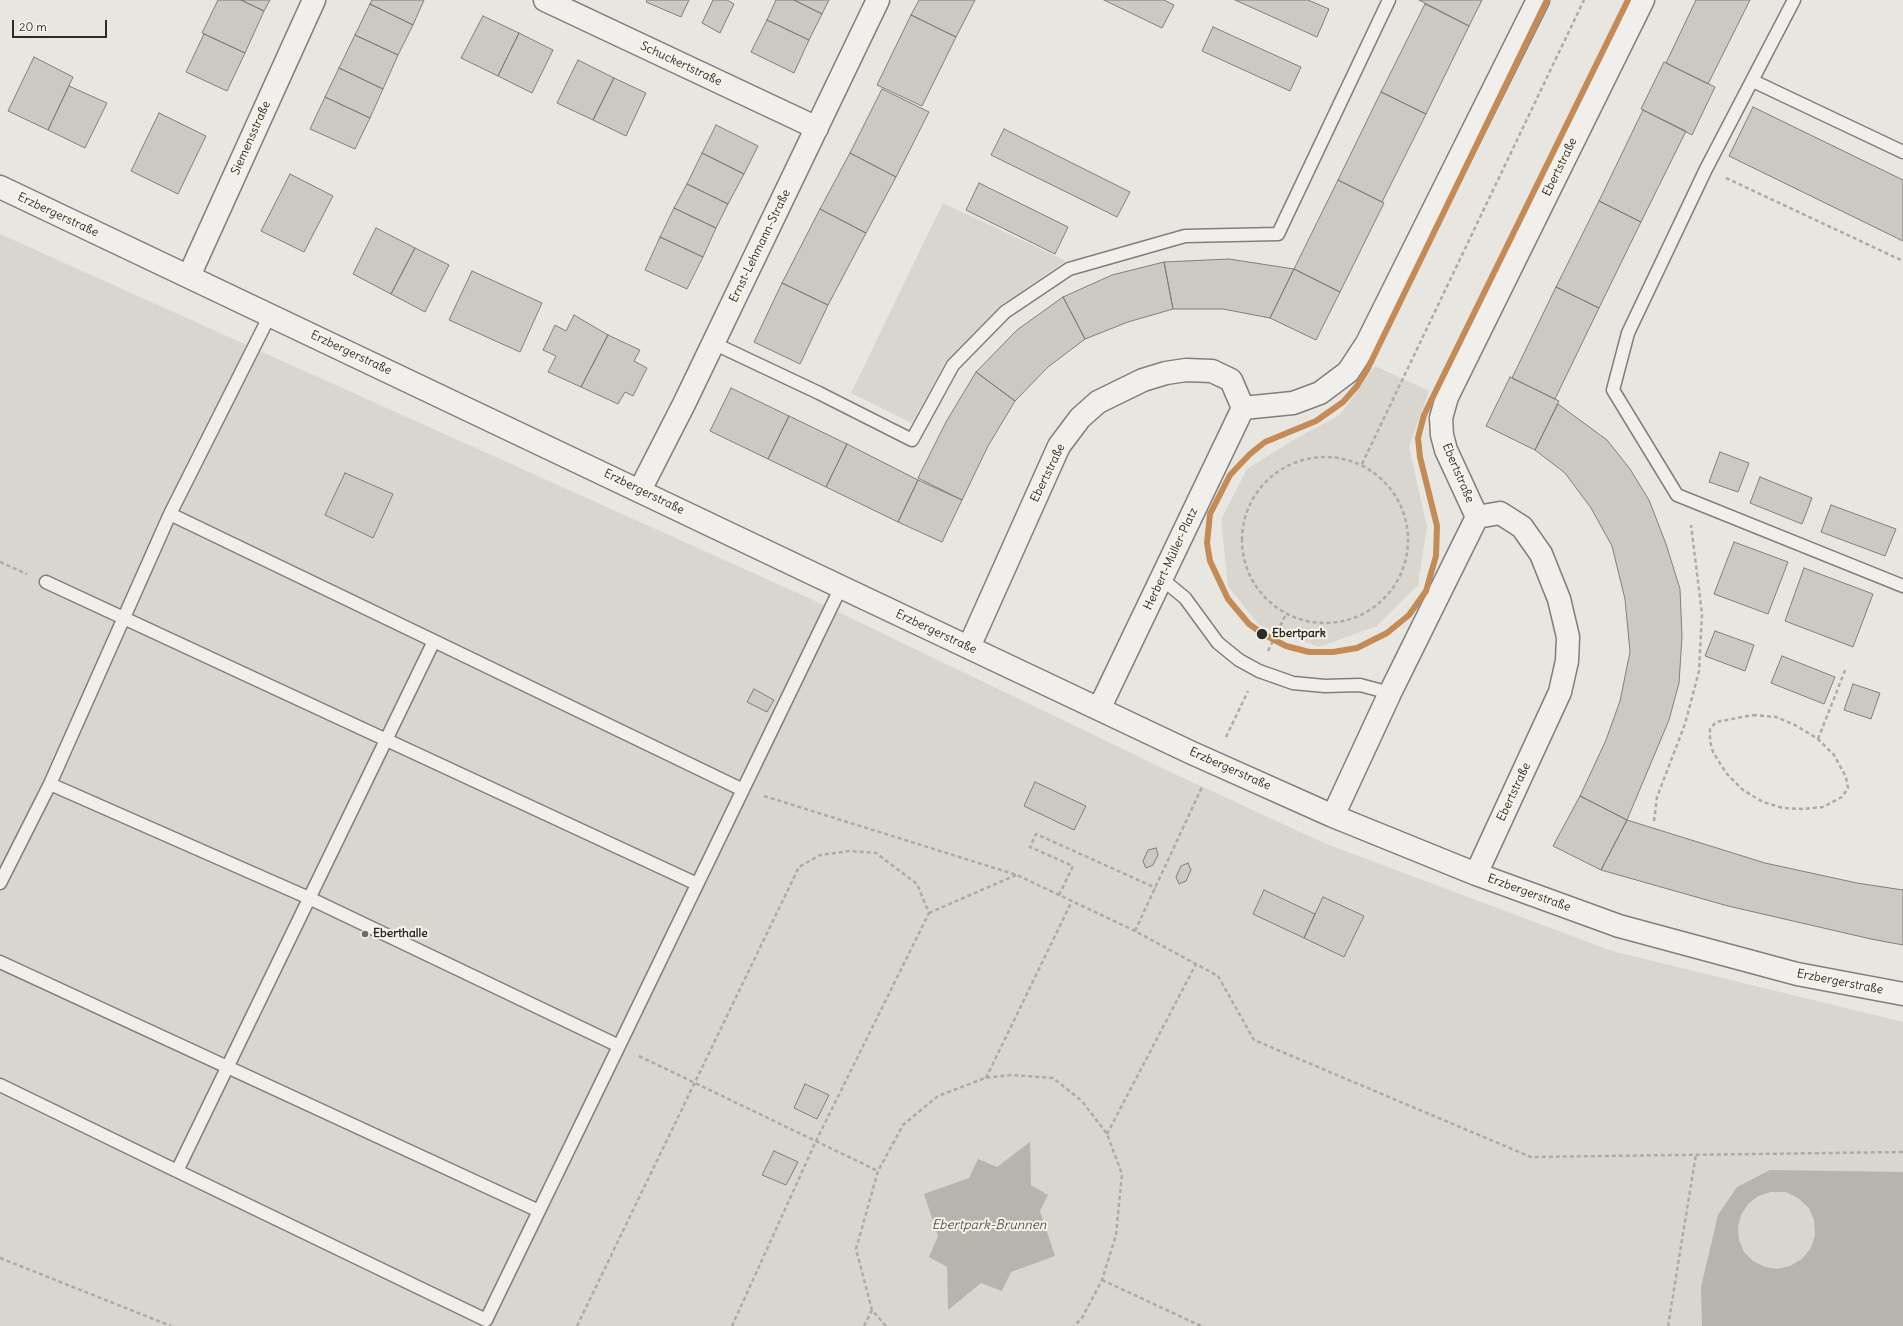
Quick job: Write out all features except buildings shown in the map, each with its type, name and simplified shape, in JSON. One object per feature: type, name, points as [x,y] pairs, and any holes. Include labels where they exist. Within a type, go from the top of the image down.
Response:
[{"type":"street","name":"Siemensstraße","points":[[189,276],[314,0]]},
{"type":"street","name":"Schuckertstraße","points":[[545,0],[817,128]]},
{"type":"street","name":"Ernst-Lehmann-Straße","points":[[640,490],[713,343],[878,0]]},
{"type":"street","points":[[1242,408],[1293,403],[1320,393],[1348,372],[1366,343],[1538,0]]},
{"type":"street","name":"Ebertstraße","points":[[1476,874],[1560,692],[1567,661],[1568,637],[1559,599],[1541,554],[1522,527],[1500,513],[1477,517],[1446,450],[1442,435],[1442,418],[1447,397],[1643,0]]},
{"type":"street","name":"Erzbergerstraße","points":[[0,187],[1099,709],[1334,816],[1476,874],[1619,926],[1797,974],[1903,994]]},
{"type":"street","name":"Ebertstraße","points":[[969,647],[1059,446],[1080,418],[1098,402],[1143,380],[1186,370],[1212,371],[1231,380],[1242,408]]},
{"type":"street","name":"Herbert-Müller-Platz","points":[[1099,709],[1242,408]]},
{"type":"street","points":[[1334,816],[1390,693],[1477,517]]},
{"type":"lane","points":[[713,343],[819,393],[912,440],[953,365],[1005,312],[1070,269],[1185,236],[1278,234],[1389,0]]},
{"type":"lane","points":[[1794,0],[1706,169],[1628,333],[1613,390],[1677,495],[1903,586]]},
{"type":"lane","points":[[1753,81],[1903,152]]},
{"type":"lane","points":[[0,883],[50,784],[170,514],[270,315]]},
{"type":"lane","points":[[170,514],[743,790]]},
{"type":"lane","points":[[1162,579],[1185,598],[1218,643],[1239,660],[1259,671],[1293,682],[1325,686],[1360,684],[1390,693]]},
{"type":"lane","points":[[46,582],[385,741],[697,884]]},
{"type":"lane","points":[[0,1086],[486,1320],[841,587]]},
{"type":"lane","points":[[177,1171],[434,641]]},
{"type":"lane","points":[[50,784],[309,898],[619,1046]]},
{"type":"lane","points":[[0,962],[539,1211]]},
{"type":"path","points":[[1362,464],[1584,0]]},
{"type":"path","points":[[1706,169],[1903,260]]},
{"type":"path","points":[[1337,456],[1362,464],[1384,480],[1399,500],[1408,526],[1408,552],[1400,577],[1385,598],[1363,614],[1338,622],[1312,623],[1286,614],[1265,599],[1250,578],[1242,553],[1242,527],[1249,502],[1265,480],[1286,465],[1311,457],[1337,456]]},
{"type":"path","points":[[1654,821],[1657,797],[1685,724],[1699,671],[1702,614],[1688,499]]},
{"type":"path","points":[[0,562],[46,582]]},
{"type":"path","points":[[1818,739],[1846,668]]},
{"type":"path","points":[[1753,715],[1776,717],[1795,725],[1818,739],[1834,755],[1846,776],[1848,788],[1842,797],[1823,807],[1802,809],[1783,808],[1763,802],[1743,790],[1726,773],[1714,752],[1710,741],[1710,729],[1716,722],[1753,715]]},
{"type":"path","points":[[1135,931],[1213,762]]},
{"type":"path","points":[[743,790],[1017,875],[1135,931],[1218,976],[1254,1040],[1531,1156],[1903,1152]]},
{"type":"path","points":[[1059,895],[1073,866],[1030,846],[1036,834],[1156,888]]},
{"type":"path","points":[[577,1326],[799,867],[820,855],[850,851],[876,853],[917,884],[928,913]]},
{"type":"path","points":[[732,1326],[816,1141],[928,913],[1017,875]]},
{"type":"path","points":[[985,1078],[1072,901]]},
{"type":"path","points":[[1107,1134],[1196,964]]},
{"type":"path","points":[[619,1046],[878,1171]]},
{"type":"path","points":[[886,1326],[872,1310],[856,1249],[878,1171],[902,1125],[938,1096],[985,1078],[1011,1075],[1053,1078],[1082,1101],[1107,1134],[1122,1174],[1116,1235],[1102,1280],[1082,1318],[1074,1326]]},
{"type":"path","points":[[1668,1326],[1696,1154]]},
{"type":"path","points":[[0,1258],[171,1326]]},
{"type":"path","points":[[1102,1280],[1201,1326]]},
{"type":"path","points":[[864,1326],[872,1310]]},
{"type":"shaded area","points":[[943,203],[1066,261],[1001,305],[946,361],[912,423],[851,393]]},
{"type":"shaded area","points":[[0,234],[811,599],[1177,775],[1324,843],[1612,951],[1903,1022],[1903,1326],[0,1326]]},
{"type":"shaded area","points":[[1375,366],[1429,391],[1409,447],[1427,527],[1418,585],[1377,626],[1319,647],[1259,625],[1228,586],[1221,520],[1247,469],[1295,439],[1340,415]]},
{"type":"water","name":"Ebertpark-Brunnen","points":[[1030,1142],[1031,1185],[1048,1195],[1040,1211],[1055,1256],[1011,1272],[1002,1291],[981,1283],[948,1310],[947,1267],[929,1257],[938,1236],[924,1194],[969,1178],[978,1159],[997,1167]]},
{"type":"water","points":[[1770,1170],[1903,1172],[1903,1326],[1702,1326],[1701,1287],[1718,1215],[1737,1187]],"holes":[[[1771,1192],[1786,1192],[1798,1198],[1809,1208],[1814,1220],[1815,1235],[1811,1248],[1802,1259],[1790,1266],[1777,1269],[1765,1267],[1753,1261],[1744,1252],[1739,1240],[1738,1227],[1741,1215],[1748,1204],[1758,1196]]]},
{"type":"transit line","points":[[1547,0],[1367,370],[1357,386],[1343,402],[1316,421],[1265,442],[1250,454],[1230,475],[1210,514],[1207,543],[1210,561],[1228,599],[1249,624],[1263,634],[1286,646],[1309,652],[1333,652],[1357,648],[1387,633],[1409,615],[1426,591],[1436,556],[1437,526],[1420,457],[1418,438],[1424,415],[1628,0]]},
{"type":"place","name":"Ebertpark","points":[[1262,634]]},
{"type":"place","name":"Eberthalle","points":[[365,934]]}]
